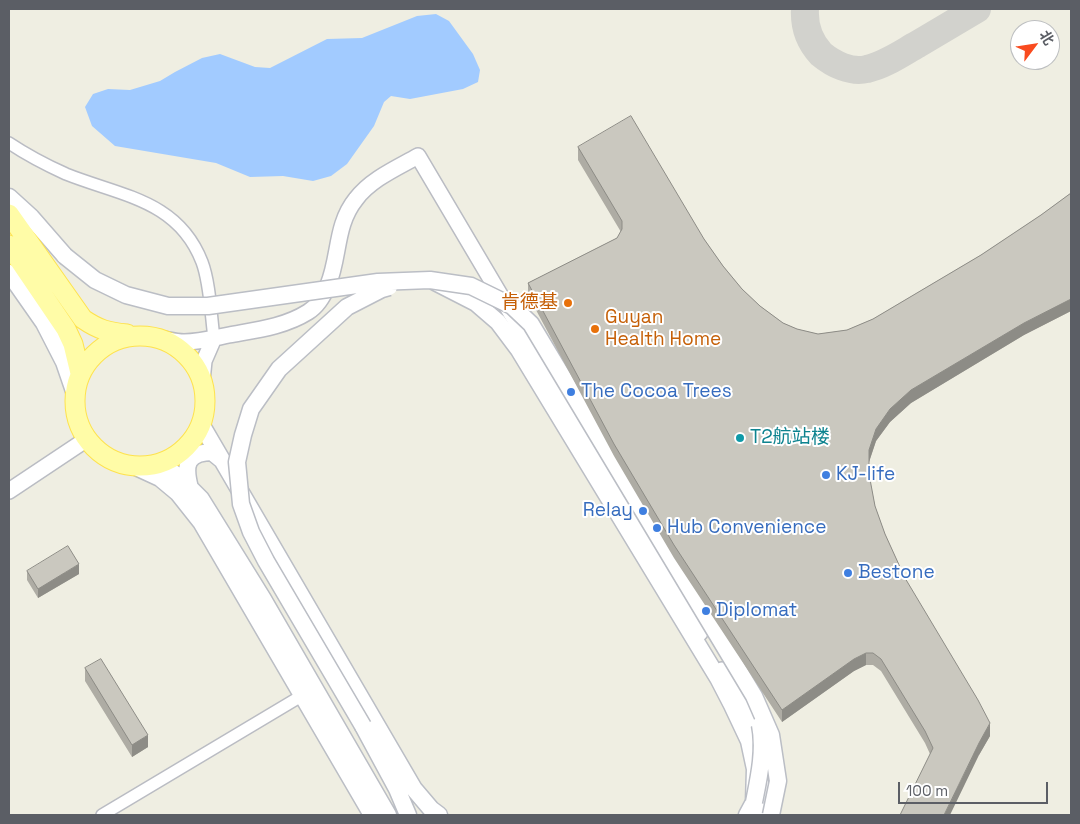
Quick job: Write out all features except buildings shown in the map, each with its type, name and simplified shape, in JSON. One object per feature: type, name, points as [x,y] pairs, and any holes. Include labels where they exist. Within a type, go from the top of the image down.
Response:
[{"type":"main road","points":[[9,185],[31,217],[65,256],[94,280],[126,295],[168,306],[208,306],[378,282],[430,280],[470,286],[512,306],[531,324],[754,696],[771,736],[776,763],[778,781],[771,815]]},
{"type":"main road","points":[[9,197],[31,217]]},
{"type":"main road","points":[[9,214],[83,319],[94,327],[108,332],[168,341],[186,354],[198,371],[206,402],[197,434],[174,457],[155,465]]},
{"type":"main road","points":[[9,245],[66,329],[73,344],[80,373]]},
{"type":"main road","points":[[9,273],[44,323],[64,362],[74,394],[76,415],[87,439],[105,456],[160,478],[178,493],[201,522],[372,815]]},
{"type":"main road","points":[[408,815],[397,789],[362,726],[266,561],[241,504],[237,462],[251,409],[279,369],[291,357],[347,308],[382,289],[430,280],[476,303],[498,322],[519,350],[718,678],[749,741],[755,769],[754,811]]},
{"type":"main road","points":[[74,394],[80,373],[88,361],[105,345],[115,340],[136,335]]},
{"type":"main road","points":[[201,424],[414,789],[439,815]]},
{"type":"main road","points":[[201,522],[186,468],[190,459],[201,453],[212,452],[224,463]]},
{"type":"main road","points":[[134,466],[155,465],[168,469],[190,486],[201,499],[263,599],[388,815]]},
{"type":"main road","points":[[754,696],[762,738],[754,811]]},
{"type":"street","points":[[9,144],[34,160],[66,174],[139,199],[159,209],[186,232],[196,247],[203,265],[214,338],[204,361],[202,381]]},
{"type":"street","points":[[158,338],[185,342],[214,338],[282,324],[310,311],[319,302],[328,286],[342,225],[356,199],[366,188],[418,156],[736,694],[755,736],[760,770],[754,811]]},
{"type":"street","points":[[9,491],[87,439]]},
{"type":"street","points":[[102,815],[303,695]]},
{"type":"water","points":[[436,14],[449,21],[473,54],[480,70],[478,82],[463,89],[410,99],[391,96],[384,102],[374,126],[347,164],[331,176],[313,181],[283,176],[250,177],[216,163],[115,146],[92,126],[85,107],[93,94],[108,89],[130,90],[160,81],[202,58],[220,54],[255,67],[270,68],[327,39],[362,38],[417,16]]},
{"type":"taxiway","points":[[805,9],[808,33],[813,44],[821,54],[842,67],[855,70],[880,65],[977,9]]},
{"type":"place","name":"肯德基","points":[[568,303]]},
{"type":"place","name":"Guyan Health Home","points":[[595,329]]},
{"type":"place","name":"The Cocoa Trees","points":[[571,392]]},
{"type":"place","name":"T2航站楼","points":[[740,438]]},
{"type":"place","name":"KJ-life","points":[[826,475]]},
{"type":"place","name":"Relay","points":[[643,511]]},
{"type":"place","name":"Hub Convenience","points":[[657,528]]},
{"type":"place","name":"Bestone","points":[[848,573]]},
{"type":"place","name":"Diplomat","points":[[706,611]]}]
